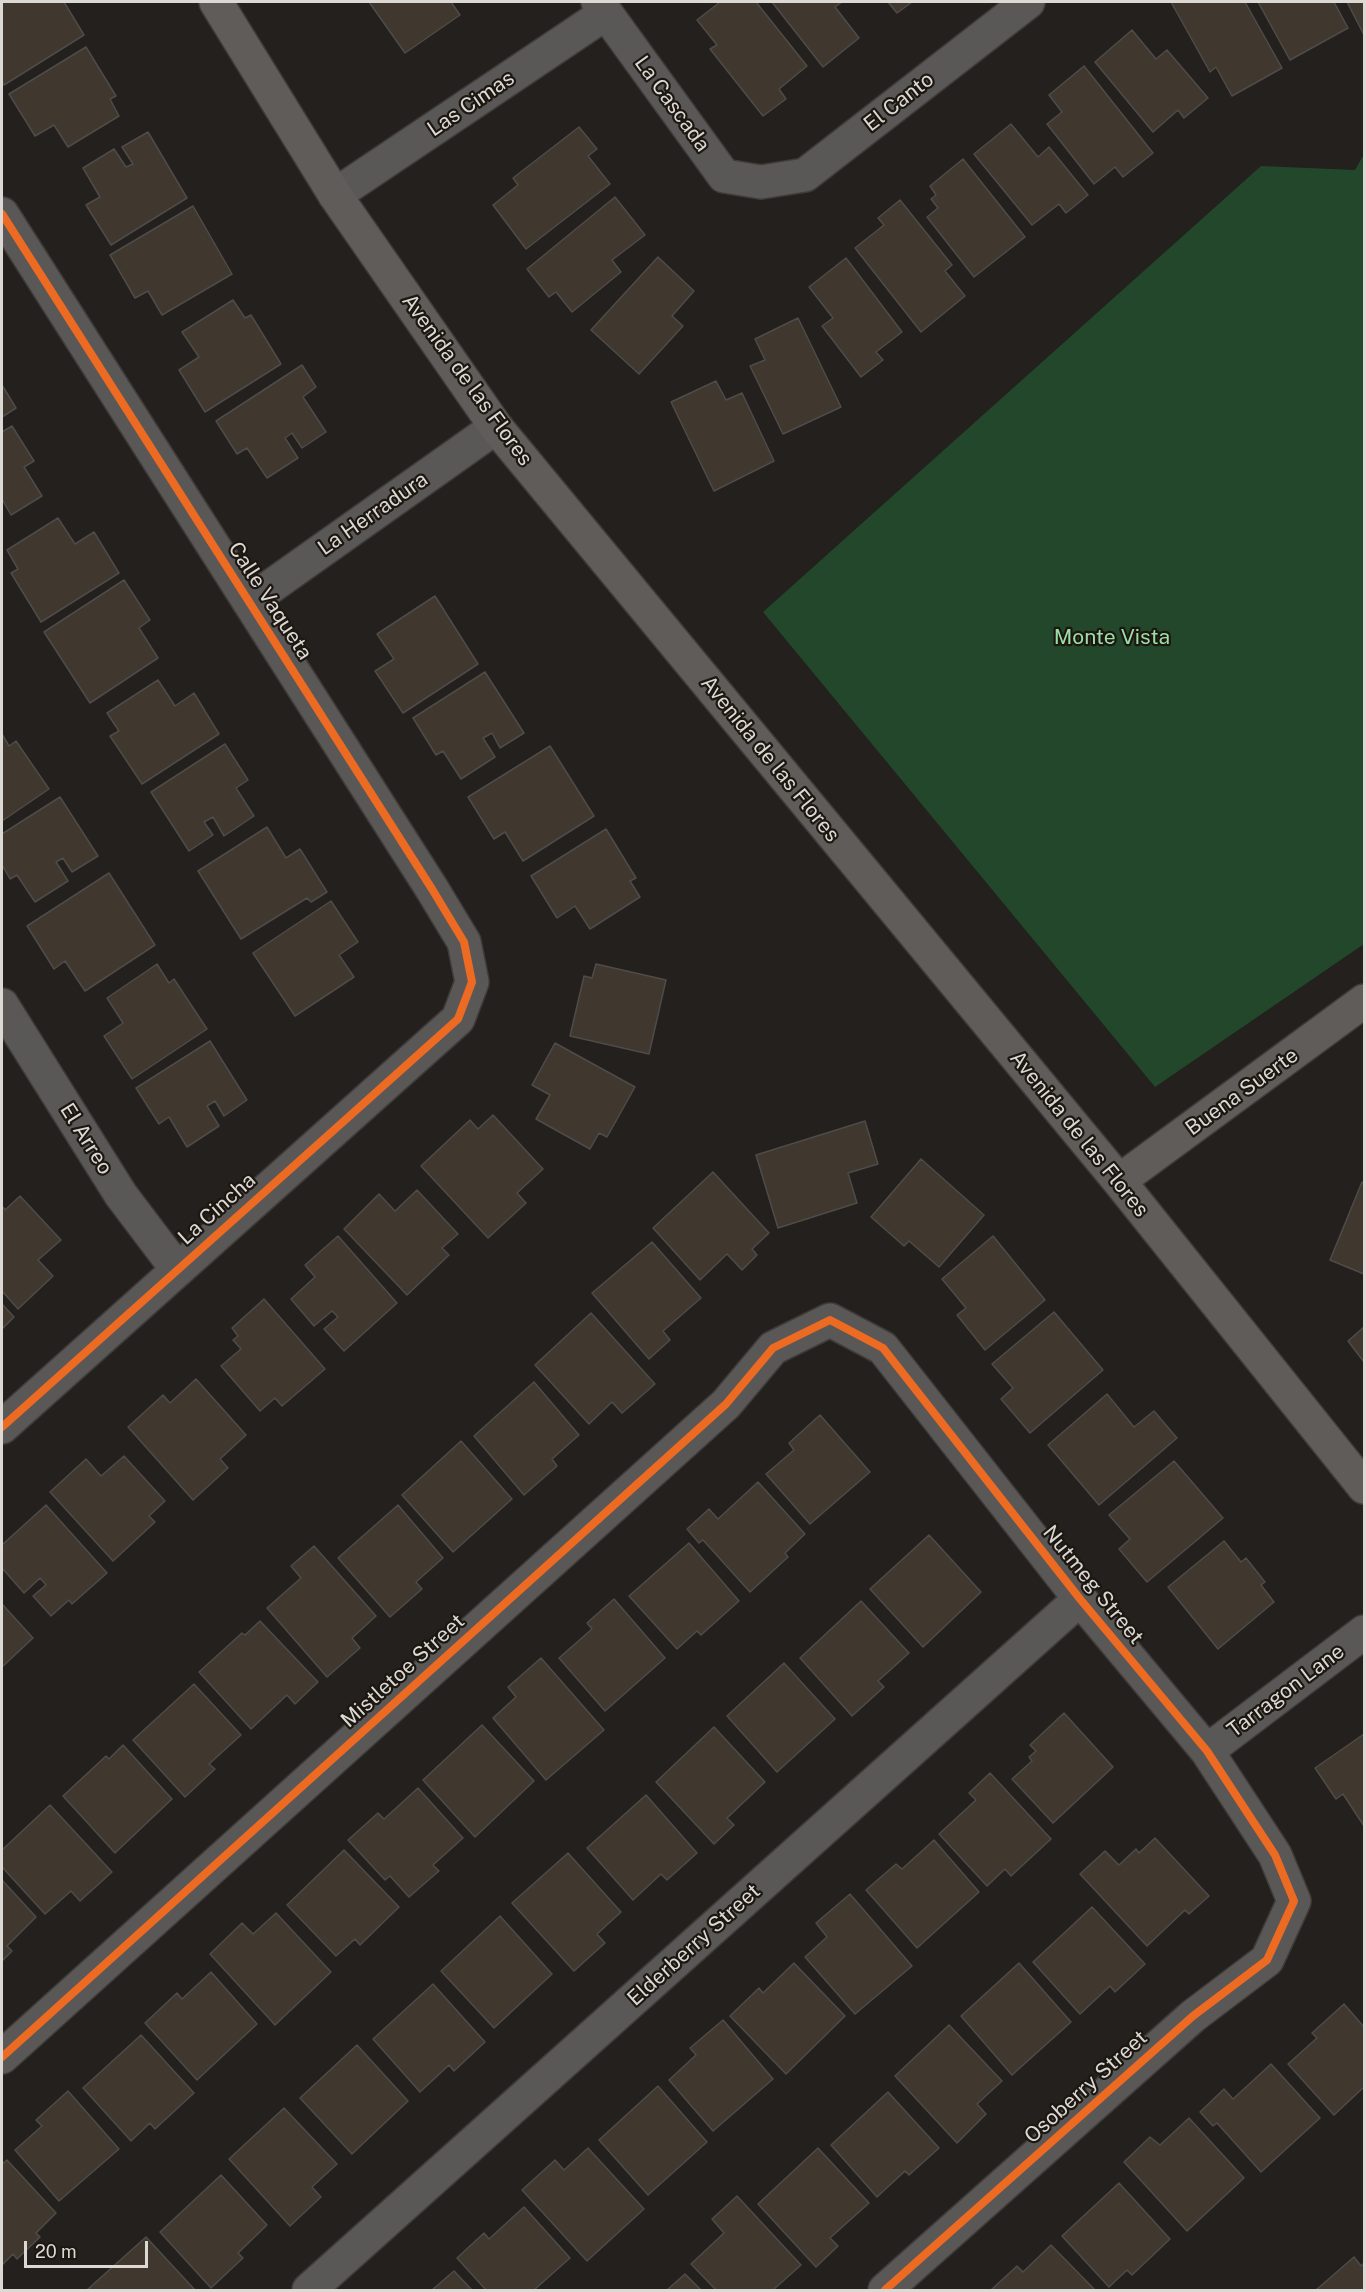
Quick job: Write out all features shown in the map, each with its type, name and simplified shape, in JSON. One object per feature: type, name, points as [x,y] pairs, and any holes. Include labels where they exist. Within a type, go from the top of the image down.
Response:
[{"type":"main road","name":"Avenida de las Flores","points":[[216,2],[335,195],[496,427],[1119,1181],[1365,1487]]},
{"type":"main road","name":"Buena Suerte","points":[[1119,1181],[1365,1001]]},
{"type":"street","name":"El Canto","points":[[761,182],[805,175],[1028,2]]},
{"type":"street","name":"Las Cimas","points":[[335,195],[602,7]]},
{"type":"street","name":"La Cascada","points":[[602,7],[724,176],[761,182]]},
{"type":"street","name":"Calle Vaqueta","points":[[2,214],[464,942],[472,982],[458,1019]]},
{"type":"street","name":"La Herradura","points":[[249,602],[496,427]]},
{"type":"street","name":"El Arreo","points":[[2,1005],[121,1195],[177,1269]]},
{"type":"street","name":"La Cincha","points":[[2,1427],[458,1019]]},
{"type":"street","name":"Nutmeg Street","points":[[830,1320],[883,1348],[1080,1599],[1207,1750],[1275,1855],[1294,1901]]},
{"type":"street","name":"Mistletoe Street","points":[[2,2057],[726,1404],[773,1348],[830,1320]]},
{"type":"street","name":"Elderberry Street","points":[[309,2290],[1080,1599]]},
{"type":"street","name":"Tarragon Lane","points":[[1207,1750],[1365,1632]]},
{"type":"street","name":"Osoberry Street","points":[[885,2290],[1193,2016],[1267,1960],[1294,1901]]},
{"type":"green space","name":"Monte Vista","points":[[1364,154],[1364,944],[1155,1087],[763,612],[1261,166],[1355,170]]},
{"type":"building","points":[[2,2],[64,2],[84,35],[4,85],[2,80]]},
{"type":"building","points":[[369,2],[451,2],[460,15],[405,53]]},
{"type":"building","points":[[720,2],[756,2],[807,66],[779,89],[786,99],[763,116],[710,49],[717,45],[697,20]]},
{"type":"building","points":[[772,2],[842,2],[835,7],[859,38],[823,67]]},
{"type":"building","points":[[888,2],[912,2],[897,13]]},
{"type":"building","points":[[1171,2],[1245,2],[1282,68],[1232,96],[1216,67],[1210,72]]},
{"type":"building","points":[[1258,2],[1334,2],[1348,28],[1290,60]]},
{"type":"building","points":[[1347,2],[1364,2],[1364,35]]},
{"type":"building","points":[[1132,30],[1156,59],[1167,50],[1208,98],[1184,118],[1178,110],[1153,132],[1095,62]]},
{"type":"building","points":[[86,47],[116,96],[110,99],[119,116],[68,147],[54,125],[35,136],[9,94]]},
{"type":"building","points":[[1084,66],[1153,153],[1123,177],[1115,167],[1094,184],[1047,124],[1062,112],[1049,95]]},
{"type":"building","points":[[1011,124],[1038,157],[1049,147],[1088,195],[1066,213],[1059,204],[1032,225],[974,154]]},
{"type":"building","points":[[579,127],[597,149],[588,156],[610,184],[526,249],[493,205],[518,185],[513,178]]},
{"type":"building","points":[[148,132],[187,198],[111,245],[86,205],[100,197],[83,168],[114,149],[126,167],[133,164],[122,147]]},
{"type":"building","points":[[963,159],[1025,237],[974,277],[927,217],[938,208],[931,199],[936,195],[930,186]]},
{"type":"building","points":[[615,197],[645,235],[612,260],[621,272],[572,312],[556,292],[549,297],[527,269]]},
{"type":"building","points":[[900,200],[952,265],[945,271],[965,296],[921,332],[855,248],[884,225],[878,218]]},
{"type":"building","points":[[193,206],[232,274],[162,315],[148,291],[135,298],[110,255]]},
{"type":"building","points":[[658,257],[694,291],[672,316],[683,326],[639,374],[591,330]]},
{"type":"building","points":[[846,258],[902,332],[876,352],[883,360],[861,377],[822,326],[833,318],[809,287]]},
{"type":"building","points":[[233,300],[245,318],[251,315],[281,364],[205,412],[179,370],[199,357],[182,332]]},
{"type":"building","points":[[798,318],[841,407],[783,434],[750,366],[765,360],[755,339]]},
{"type":"building","points":[[302,365],[316,387],[303,397],[326,432],[302,448],[292,433],[285,438],[298,458],[267,478],[247,448],[237,454],[216,421]]},
{"type":"building","points":[[716,381],[726,400],[742,393],[774,461],[714,491],[671,402]]},
{"type":"building","points":[[2,385],[16,408],[2,417]]},
{"type":"building","points":[[12,426],[34,461],[24,467],[42,496],[11,515],[2,499],[2,432]]},
{"type":"building","points":[[58,518],[75,544],[94,532],[119,573],[41,622],[11,573],[18,569],[7,550]]},
{"type":"building","points":[[124,580],[150,620],[139,628],[158,658],[90,703],[44,632]]},
{"type":"building","points":[[435,596],[478,664],[403,713],[375,671],[394,659],[377,634]]},
{"type":"building","points":[[485,672],[524,733],[500,748],[492,733],[483,738],[495,757],[461,779],[443,751],[436,755],[413,718]]},
{"type":"building","points":[[158,680],[175,706],[194,693],[219,734],[142,784],[110,736],[119,731],[107,713]]},
{"type":"building","points":[[2,734],[9,746],[16,741],[49,789],[2,821]]},
{"type":"building","points":[[225,744],[248,780],[236,788],[254,816],[224,836],[213,817],[204,822],[213,835],[189,851],[151,792]]},
{"type":"building","points":[[550,746],[594,816],[523,861],[505,832],[494,839],[468,797]]},
{"type":"building","points":[[60,797],[98,856],[72,872],[63,858],[56,862],[68,881],[35,902],[17,875],[10,879],[2,865],[2,834]]},
{"type":"building","points":[[267,827],[286,858],[300,849],[327,892],[311,902],[307,898],[241,939],[198,871]]},
{"type":"building","points":[[606,829],[636,878],[630,881],[640,897],[590,929],[575,906],[557,918],[531,876]]},
{"type":"building","points":[[109,873],[155,945],[85,991],[65,961],[54,969],[27,926]]},
{"type":"building","points":[[331,901],[358,942],[339,955],[354,977],[295,1016],[253,953]]},
{"type":"building","points":[[157,964],[169,983],[174,979],[207,1029],[132,1079],[104,1036],[123,1023],[107,998]]},
{"type":"building","points":[[596,964],[666,980],[649,1054],[570,1036],[584,976],[592,978]]},
{"type":"building","points":[[210,1041],[247,1100],[224,1116],[215,1101],[207,1106],[219,1126],[187,1147],[169,1117],[159,1124],[136,1088]]},
{"type":"building","points":[[555,1043],[635,1087],[607,1137],[599,1133],[590,1149],[536,1119],[550,1095],[532,1085]]},
{"type":"building","points":[[493,1115],[543,1169],[517,1193],[526,1203],[488,1238],[421,1166],[470,1120],[478,1129]]},
{"type":"building","points":[[865,1121],[878,1164],[848,1173],[857,1203],[778,1228],[756,1155]]},
{"type":"building","points":[[921,1159],[984,1215],[939,1267],[909,1241],[904,1246],[871,1217]]},
{"type":"building","points":[[713,1172],[769,1233],[752,1249],[757,1255],[742,1270],[727,1254],[700,1280],[653,1228]]},
{"type":"building","points":[[1362,1182],[1364,1183],[1364,1274],[1330,1260]]},
{"type":"building","points":[[417,1190],[458,1234],[442,1248],[449,1255],[407,1295],[344,1229],[379,1194],[395,1211]]},
{"type":"building","points":[[20,1196],[61,1240],[38,1260],[53,1276],[18,1309],[2,1291],[2,1206],[5,1210]]},
{"type":"building","points":[[338,1236],[397,1303],[344,1351],[324,1329],[338,1317],[332,1311],[314,1326],[291,1299],[315,1277],[305,1265]]},
{"type":"building","points":[[993,1236],[1045,1300],[985,1350],[957,1315],[966,1308],[942,1279]]},
{"type":"building","points":[[652,1242],[701,1298],[663,1331],[670,1340],[649,1359],[592,1293]]},
{"type":"building","points":[[264,1299],[325,1369],[282,1406],[275,1398],[260,1411],[221,1366],[241,1349],[233,1340],[238,1336],[232,1328]]},
{"type":"building","points":[[2,1304],[14,1317],[2,1329]]},
{"type":"building","points":[[1054,1312],[1103,1370],[1030,1433],[1001,1399],[1013,1388],[992,1364]]},
{"type":"building","points":[[591,1313],[655,1384],[622,1413],[612,1402],[589,1424],[535,1365]]},
{"type":"building","points":[[1364,1327],[1364,1362],[1348,1341]]},
{"type":"building","points":[[196,1379],[246,1435],[220,1459],[228,1468],[193,1500],[128,1427],[163,1395],[170,1403]]},
{"type":"building","points":[[534,1382],[579,1435],[552,1459],[557,1466],[524,1495],[474,1436]]},
{"type":"building","points":[[1107,1394],[1134,1427],[1154,1411],[1177,1438],[1099,1505],[1048,1445]]},
{"type":"building","points":[[820,1415],[870,1472],[810,1524],[766,1474],[794,1450],[789,1443]]},
{"type":"building","points":[[461,1441],[512,1499],[453,1552],[402,1495]]},
{"type":"building","points":[[124,1456],[165,1501],[149,1516],[155,1522],[113,1561],[50,1492],[86,1459],[101,1476]]},
{"type":"building","points":[[1174,1461],[1223,1518],[1147,1582],[1119,1549],[1130,1539],[1109,1515]]},
{"type":"building","points":[[758,1482],[805,1534],[785,1553],[788,1557],[750,1592],[703,1540],[699,1543],[687,1529],[709,1509],[718,1519]]},
{"type":"building","points":[[46,1505],[107,1573],[72,1604],[69,1600],[51,1616],[33,1596],[46,1585],[40,1578],[24,1593],[2,1568],[2,1545]]},
{"type":"building","points":[[398,1505],[443,1558],[416,1582],[422,1589],[390,1617],[338,1558]]},
{"type":"building","points":[[929,1535],[981,1592],[923,1647],[870,1589]]},
{"type":"building","points":[[1224,1541],[1241,1562],[1246,1558],[1265,1582],[1261,1585],[1274,1602],[1218,1649],[1168,1587]]},
{"type":"building","points":[[689,1543],[739,1601],[701,1635],[697,1631],[677,1649],[629,1596]]},
{"type":"building","points":[[314,1546],[376,1616],[352,1638],[360,1648],[327,1677],[267,1608],[301,1578],[291,1566]]},
{"type":"building","points":[[614,1599],[665,1658],[605,1711],[559,1658],[592,1629],[587,1623]]},
{"type":"building","points":[[861,1601],[909,1653],[878,1681],[884,1687],[852,1716],[800,1658]]},
{"type":"building","points":[[2,1604],[33,1638],[2,1667]]},
{"type":"building","points":[[260,1621],[318,1682],[295,1704],[287,1695],[251,1729],[199,1672],[242,1633],[245,1635]]},
{"type":"building","points":[[541,1658],[604,1730],[546,1780],[493,1718],[516,1697],[508,1687]]},
{"type":"building","points":[[784,1663],[835,1719],[777,1772],[727,1716]]},
{"type":"building","points":[[194,1684],[241,1735],[209,1764],[215,1769],[185,1797],[133,1740]]},
{"type":"building","points":[[1064,1713],[1113,1767],[1053,1823],[1012,1779],[1032,1761],[1029,1757],[1036,1751],[1030,1745]]},
{"type":"building","points":[[482,1725],[534,1781],[475,1837],[423,1780]]},
{"type":"building","points":[[714,1727],[765,1782],[727,1818],[734,1825],[714,1844],[656,1782]]},
{"type":"building","points":[[1364,1734],[1364,1826],[1343,1794],[1336,1799],[1315,1768]]},
{"type":"building","points":[[123,1745],[172,1799],[115,1853],[63,1796],[106,1756],[109,1759]]},
{"type":"building","points":[[990,1773],[1051,1839],[1011,1876],[1005,1869],[987,1886],[939,1834],[976,1800],[969,1793]]},
{"type":"building","points":[[418,1788],[463,1838],[433,1865],[439,1871],[409,1897],[390,1876],[385,1880],[348,1840],[378,1813],[384,1819]]},
{"type":"building","points":[[646,1795],[697,1853],[667,1880],[661,1874],[633,1900],[587,1848]]},
{"type":"building","points":[[50,1805],[112,1872],[80,1901],[71,1891],[45,1914],[2,1867],[2,1850]]},
{"type":"building","points":[[1155,1838],[1209,1896],[1189,1914],[1185,1910],[1147,1946],[1080,1874],[1105,1851],[1119,1865],[1136,1849],[1139,1853]]},
{"type":"building","points":[[934,1840],[979,1892],[917,1948],[866,1890],[896,1864],[902,1869]]},
{"type":"building","points":[[344,1850],[399,1907],[360,1945],[355,1939],[336,1956],[287,1905]]},
{"type":"building","points":[[568,1853],[621,1912],[597,1934],[605,1943],[574,1971],[512,1903]]},
{"type":"building","points":[[2,1880],[36,1917],[7,1946],[12,1951],[2,1961]]},
{"type":"building","points":[[850,1894],[912,1966],[855,2014],[805,1957],[827,1937],[816,1923]]},
{"type":"building","points":[[1092,1907],[1145,1964],[1115,1992],[1110,1986],[1080,2014],[1033,1962]]},
{"type":"building","points":[[276,1913],[331,1972],[275,2025],[210,1954],[242,1923],[253,1934]]},
{"type":"building","points":[[500,1916],[552,1974],[494,2028],[441,1971]]},
{"type":"building","points":[[794,1963],[845,2016],[786,2074],[730,2016],[759,1988],[763,1993]]},
{"type":"building","points":[[1019,1963],[1071,2022],[1012,2075],[961,2016]]},
{"type":"building","points":[[211,1972],[257,2024],[197,2080],[145,2023],[177,1993],[182,1999]]},
{"type":"building","points":[[433,1984],[485,2042],[454,2071],[449,2065],[420,2092],[373,2039]]},
{"type":"building","points":[[1344,2004],[1364,2027],[1364,2087],[1334,2115],[1288,2064],[1317,2038],[1312,2033]]},
{"type":"building","points":[[723,2020],[773,2079],[713,2131],[669,2080],[696,2055],[690,2048]]},
{"type":"building","points":[[949,2025],[1002,2081],[977,2104],[986,2114],[957,2143],[895,2076]]},
{"type":"building","points":[[141,2035],[194,2093],[155,2129],[150,2123],[131,2141],[83,2088]]},
{"type":"building","points":[[357,2045],[408,2101],[352,2154],[300,2098]]},
{"type":"building","points":[[1271,2064],[1320,2118],[1261,2172],[1217,2123],[1213,2126],[1200,2112],[1224,2089],[1233,2099]]},
{"type":"building","points":[[658,2086],[707,2142],[648,2195],[599,2140]]},
{"type":"building","points":[[68,2091],[119,2149],[59,2201],[15,2150],[42,2126],[36,2120]]},
{"type":"building","points":[[888,2092],[939,2148],[909,2175],[905,2171],[877,2197],[831,2145]]},
{"type":"building","points":[[284,2108],[337,2164],[312,2187],[321,2197],[290,2226],[229,2159]]},
{"type":"building","points":[[1189,2118],[1244,2178],[1187,2231],[1124,2162],[1150,2137],[1160,2145]]},
{"type":"building","points":[[588,2148],[644,2209],[587,2261],[522,2190],[555,2160],[564,2170]]},
{"type":"building","points":[[818,2148],[869,2203],[830,2238],[838,2246],[816,2267],[758,2204]]},
{"type":"building","points":[[7,2160],[56,2213],[36,2233],[40,2237],[17,2259],[13,2254],[2,2265],[2,2164]]},
{"type":"building","points":[[221,2175],[267,2225],[238,2253],[243,2258],[211,2288],[160,2232]]},
{"type":"building","points":[[1119,2183],[1170,2239],[1132,2275],[1127,2270],[1109,2287],[1062,2236]]},
{"type":"building","points":[[737,2196],[801,2265],[773,2290],[716,2290],[691,2264],[724,2233],[712,2219]]},
{"type":"building","points":[[524,2207],[570,2258],[534,2290],[486,2290],[457,2258],[484,2233],[489,2239]]},
{"type":"building","points":[[146,2237],[195,2290],[88,2289]]},
{"type":"building","points":[[1051,2245],[1095,2290],[991,2290],[1017,2266],[1023,2272]]},
{"type":"building","points":[[1354,2257],[1361,2266],[1364,2263],[1364,2290],[1316,2290]]},
{"type":"building","points":[[454,2271],[472,2290],[432,2290]]},
{"type":"building","points":[[685,2274],[701,2290],[667,2290]]},
{"type":"cycle path","points":[[2,214],[432,889],[464,942],[472,982],[458,1019],[2,1427]]},
{"type":"cycle path","points":[[2,2057],[726,1404],[773,1348],[830,1320],[883,1348],[1080,1599],[1207,1751],[1275,1855],[1294,1901],[1267,1960],[1193,2016],[885,2290]]}]
